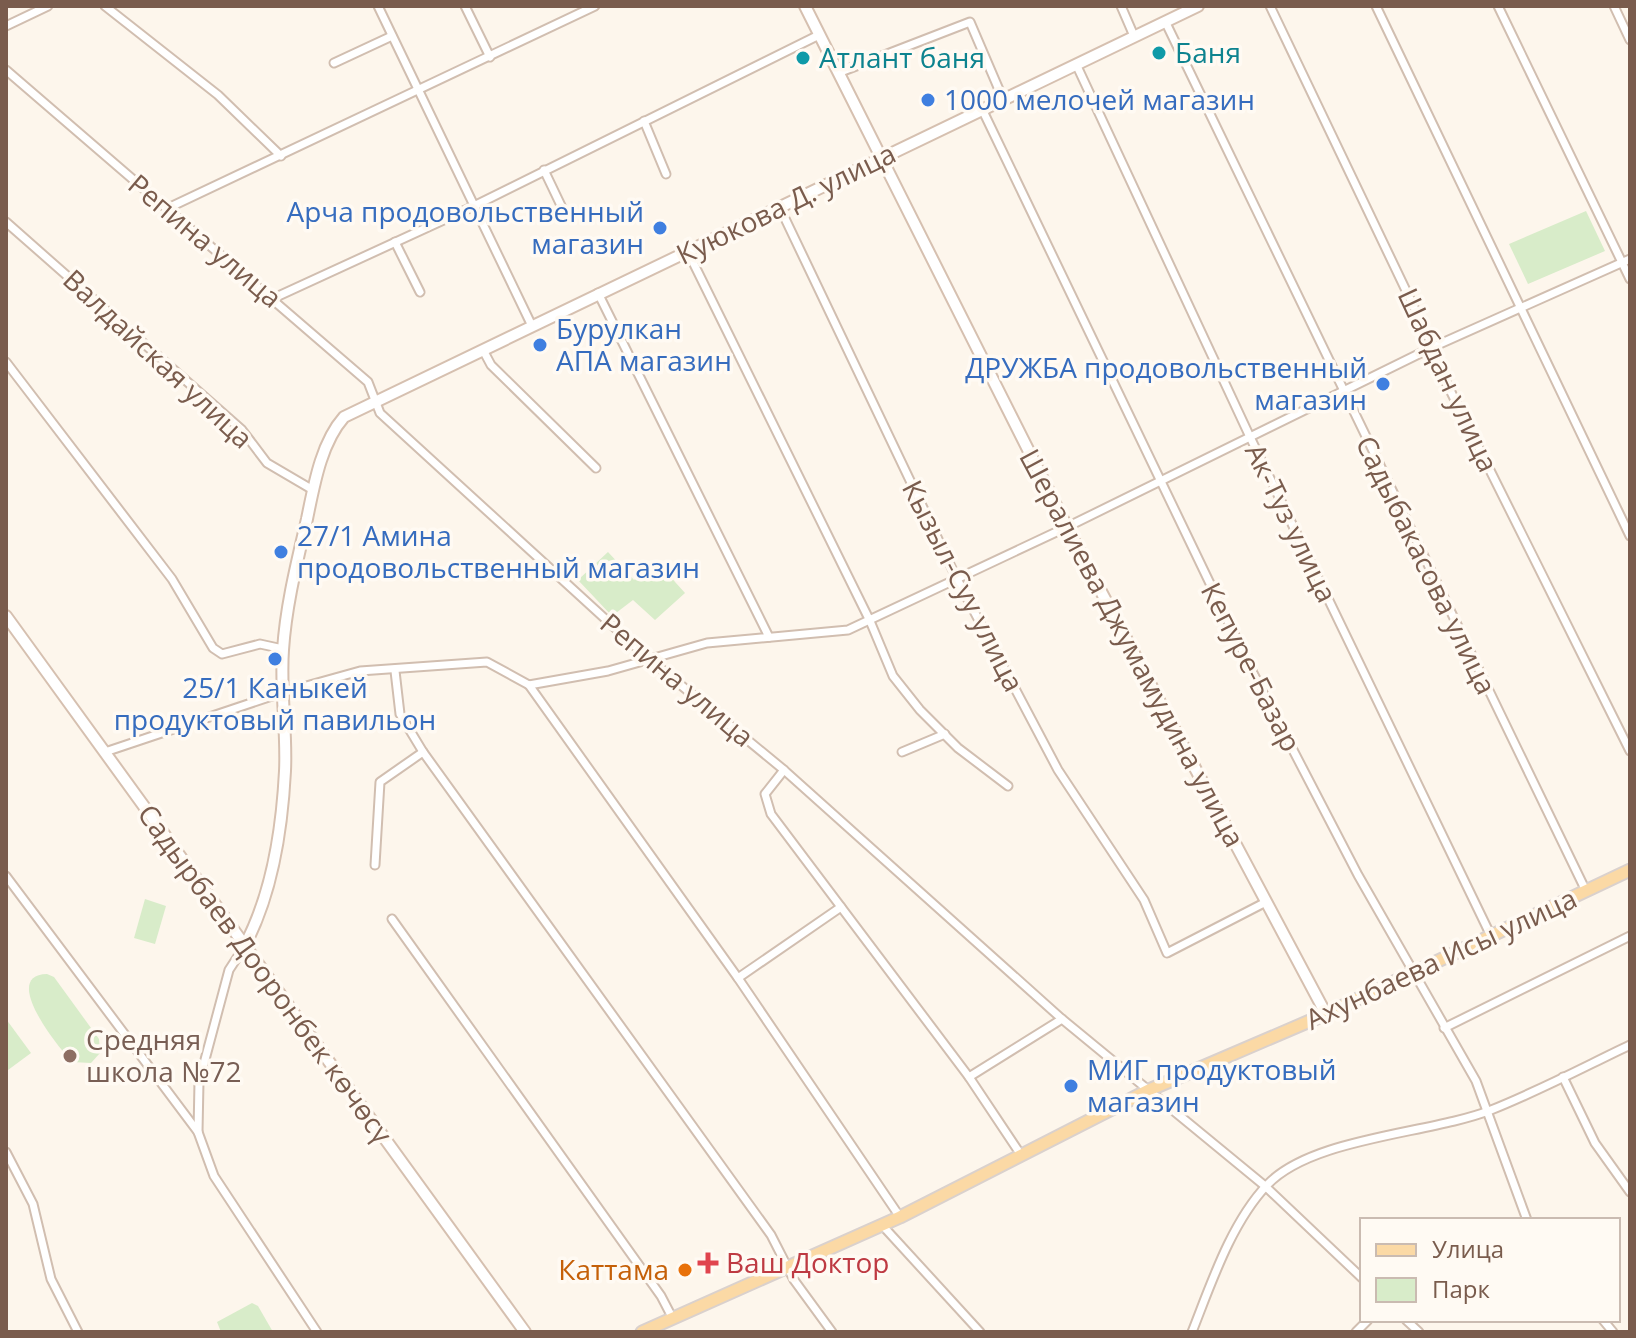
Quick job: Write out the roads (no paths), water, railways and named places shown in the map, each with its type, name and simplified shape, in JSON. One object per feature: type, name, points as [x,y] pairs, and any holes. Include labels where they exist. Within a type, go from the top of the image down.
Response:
[{"type":"main road","name":"Ахунбаева Исы улица","points":[[642,1332],[900,1217],[1149,1090],[1326,1014],[1586,891],[1628,875]]},
{"type":"street","points":[[6,26],[48,6]]},
{"type":"street","points":[[105,6],[218,95],[281,156]]},
{"type":"street","points":[[378,6],[532,326]]},
{"type":"street","points":[[465,6],[490,57]]},
{"type":"street","name":"Шералиева Джумамудина улица","points":[[805,6],[1067,527],[1326,1014]]},
{"type":"street","points":[[1121,6],[1134,36]]},
{"type":"street","name":"Куюкова Д. улица","points":[[375,402],[1198,6]]},
{"type":"street","name":"Шабдан улица","points":[[1270,6],[1433,347],[1435,360],[1630,751]]},
{"type":"street","points":[[1376,6],[1630,536]]},
{"type":"street","points":[[1498,6],[1626,261],[1630,279]]},
{"type":"street","points":[[1614,6],[1630,40]]},
{"type":"street","points":[[166,209],[592,7]]},
{"type":"street","name":"Садыбакасова улица","points":[[1165,21],[1342,393],[1586,891]]},
{"type":"street","points":[[838,73],[970,22],[1003,99]]},
{"type":"street","points":[[274,298],[474,206],[819,35]]},
{"type":"street","points":[[334,63],[392,36]]},
{"type":"street","name":"Ак-Туз улица","points":[[1076,64],[1250,437],[1491,936]]},
{"type":"street","name":"Репина улица","points":[[6,70],[368,382],[380,413],[648,658],[784,770],[1062,1019],[1265,1186],[1360,1276]]},
{"type":"street","name":"Кепуре-Базар","points":[[982,109],[1158,481],[1281,727],[1413,974],[1476,1081],[1526,1218]]},
{"type":"street","points":[[644,121],[666,174]]},
{"type":"street","points":[[544,170],[566,216]]},
{"type":"street","name":"Кызыл-Суу улица","points":[[780,208],[957,579],[1058,770],[1144,900],[1167,953],[1266,902]]},
{"type":"street","name":"Валдайская улица","points":[[6,222],[242,430],[267,463],[313,490]]},
{"type":"street","points":[[395,242],[420,292]]},
{"type":"street","points":[[688,252],[870,621],[893,676],[945,734],[1008,786]]},
{"type":"street","points":[[529,685],[608,671],[707,643],[818,635],[870,621],[1433,347],[1626,261]]},
{"type":"street","points":[[598,293],[769,637]]},
{"type":"street","points":[[483,350],[491,365],[596,468]]},
{"type":"street","points":[[6,362],[172,579],[213,648],[222,654],[260,644],[283,649]]},
{"type":"street","points":[[198,1132],[199,1082],[229,970],[261,915],[270,877],[285,770],[281,693],[286,617],[313,490],[339,423],[351,412],[375,402]]},
{"type":"street","name":"Садырбаев Дооронбек көчөсү","points":[[6,616],[525,1332]]},
{"type":"street","points":[[105,752],[281,693],[360,671],[395,671],[487,662],[529,685],[738,978],[900,1217]]},
{"type":"street","points":[[395,671],[400,714],[423,752],[771,1235],[788,1268],[832,1332]]},
{"type":"street","points":[[902,752],[945,734]]},
{"type":"street","points":[[375,865],[380,782],[423,752]]},
{"type":"street","points":[[784,770],[765,794],[771,814],[969,1077],[1021,1155]]},
{"type":"street","points":[[6,876],[198,1132],[214,1176],[317,1332]]},
{"type":"street","points":[[738,978],[841,907]]},
{"type":"street","points":[[392,919],[661,1296],[673,1320]]},
{"type":"street","points":[[1444,1028],[1630,936]]},
{"type":"street","points":[[969,1077],[1062,1019]]},
{"type":"street","points":[[1192,1332],[1221,1264],[1265,1186],[1281,1172],[1310,1158],[1488,1111],[1630,1045]]},
{"type":"street","points":[[1563,1077],[1595,1143],[1630,1192]]},
{"type":"street","points":[[6,1152],[33,1204],[51,1279],[78,1332]]},
{"type":"street","points":[[882,1225],[980,1332]]},
{"type":"place","name":"Баня","points":[[1159,53]]},
{"type":"place","name":"Атлант баня","points":[[803,58]]},
{"type":"place","name":"1000 мелочей магазин","points":[[928,100]]},
{"type":"place","name":"Арча продовольственный магазин","points":[[660,228]]},
{"type":"place","name":"Бурулкан АПА магазин","points":[[540,345]]},
{"type":"place","name":"ДРУЖБА продовольственный магазин","points":[[1383,384]]},
{"type":"place","name":"27/1 Амина продовольственный магазин","points":[[281,552]]},
{"type":"place","name":"25/1 Каныкей продуктовый павильон","points":[[275,659]]},
{"type":"place","name":"Средняя школа №72","points":[[70,1056]]},
{"type":"place","name":"МИГ продуктовый магазин","points":[[1071,1086]]},
{"type":"place","name":"Ваш Доктор","points":[[708,1263]]},
{"type":"place","name":"Каттама","points":[[685,1270]]}]
